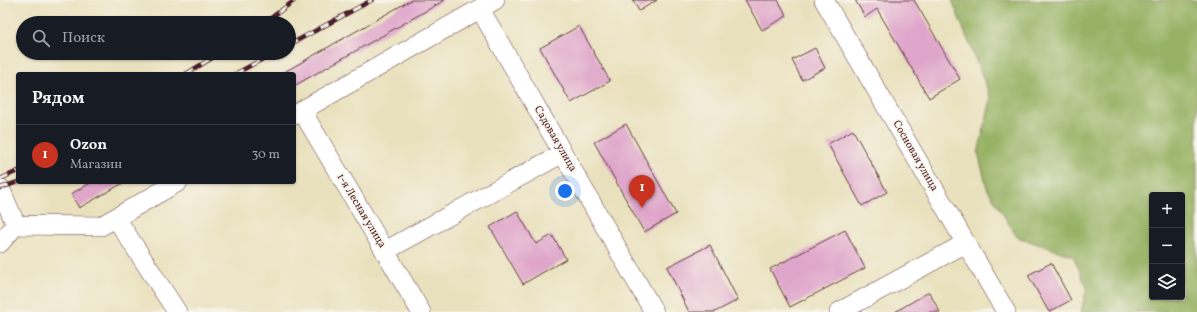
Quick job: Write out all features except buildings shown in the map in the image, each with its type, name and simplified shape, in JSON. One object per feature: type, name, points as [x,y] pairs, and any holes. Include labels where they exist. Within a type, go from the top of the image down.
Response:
[{"type":"street","name":"Сосновая улица","points":[[824,0],[1006,312]]},
{"type":"street","points":[[298,113],[488,4]]},
{"type":"street","name":"Садовая улица","points":[[488,4],[563,153],[654,312]]},
{"type":"street","name":"1-я Лесная улица","points":[[298,113],[385,251],[421,312]]},
{"type":"street","points":[[385,251],[563,153]]},
{"type":"street","points":[[0,243],[16,225],[101,226],[175,184]]},
{"type":"street","points":[[0,188],[16,225]]},
{"type":"street","points":[[116,218],[177,312]]},
{"type":"street","points":[[839,312],[966,243]]},
{"type":"green space","points":[[952,0],[1197,0],[1197,312],[1081,312],[1087,288],[1073,256],[1017,237],[987,188],[978,153],[991,99]]},
{"type":"railway","points":[[273,16],[295,0]]},
{"type":"railway","points":[[296,41],[372,0]]},
{"type":"railway","points":[[189,72],[209,60]]},
{"type":"railway","points":[[239,72],[261,60]]},
{"type":"railway","points":[[0,179],[16,172]]},
{"type":"railway","points":[[0,188],[16,183]]},
{"type":"place","name":"Ozon","points":[[642,208]]}]
